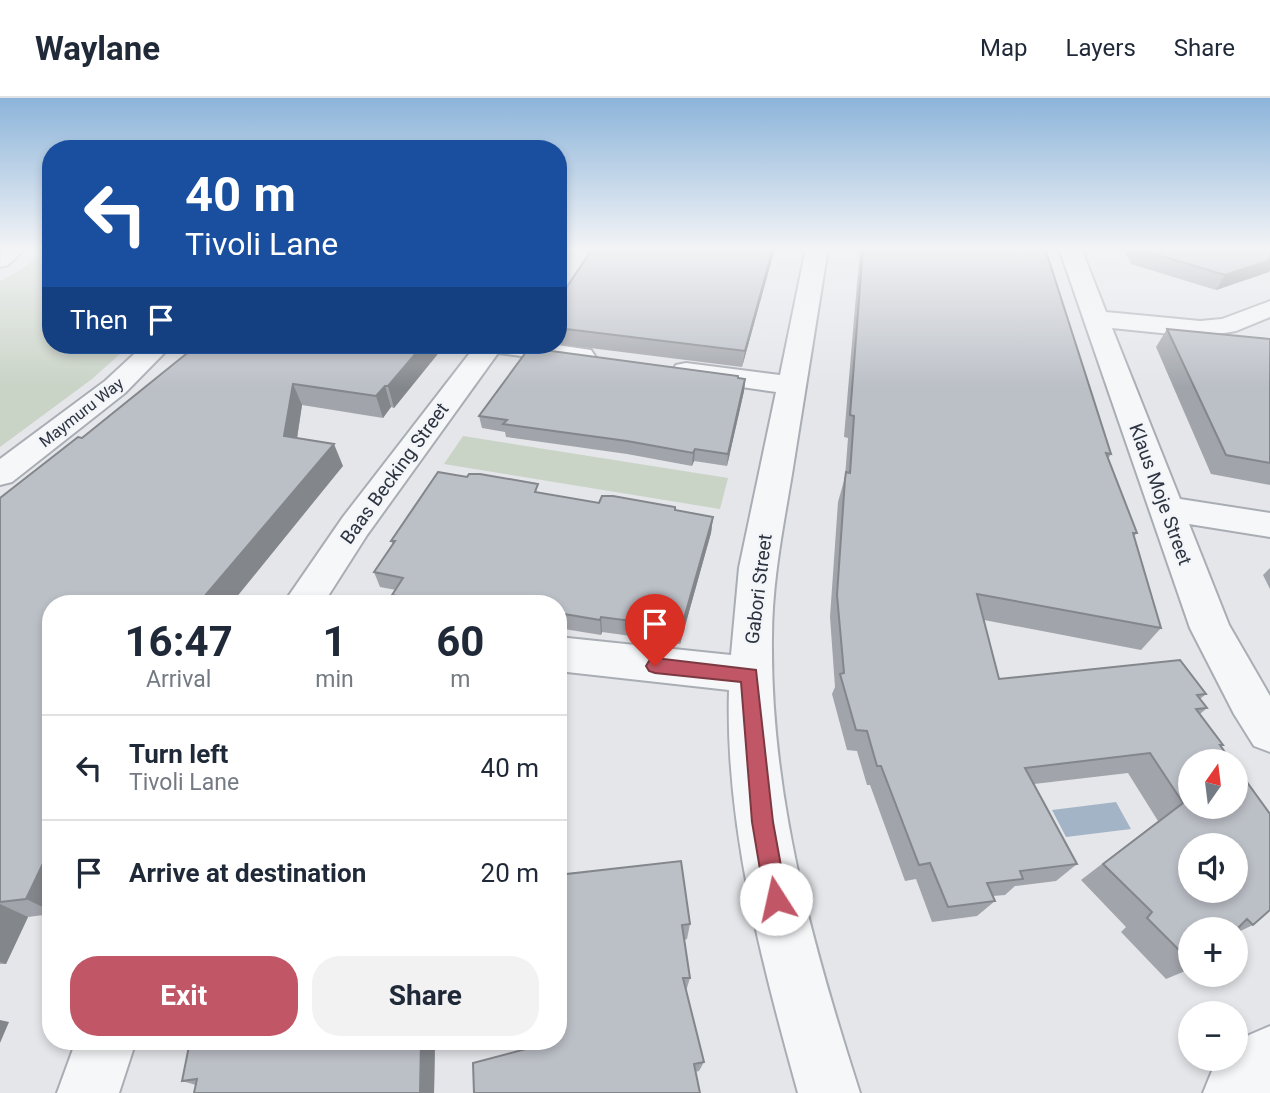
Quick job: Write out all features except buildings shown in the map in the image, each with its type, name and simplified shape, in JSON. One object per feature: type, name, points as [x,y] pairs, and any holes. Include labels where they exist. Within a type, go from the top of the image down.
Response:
[{"type":"street","name":"Gabori Street","points":[[808,294],[752,608],[750,676],[763,822],[776,899],[796,984],[829,1093]]},
{"type":"street","name":"Klaus Moje Street","points":[[1087,294],[1210,628],[1249,701],[1270,732]]},
{"type":"street","points":[[1096,319],[1200,329],[1227,326],[1270,309]]},
{"type":"street","name":"Maymuru Way","points":[[0,475],[115,387],[150,354]]},
{"type":"street","name":"Baas Becking Street","points":[[308,595],[355,526],[483,354]]},
{"type":"street","points":[[561,354],[611,361]]},
{"type":"street","points":[[666,368],[791,385]]},
{"type":"street","points":[[1167,509],[1270,525]]},
{"type":"street","points":[[567,655],[750,676]]},
{"type":"street","points":[[88,1093],[103,1050]]},
{"type":"street","points":[[1234,1093],[1270,1056]]},
{"type":"shaded area","points":[[0,294],[42,294],[42,354],[120,354],[92,379],[0,447]]},
{"type":"shaded area","points":[[463,436],[728,478],[720,509],[444,464]]},
{"type":"water","points":[[1116,802],[1131,829],[1066,837],[1052,810]]},
{"type":"route","points":[[655,666],[750,676],[763,822],[776,899]]}]
